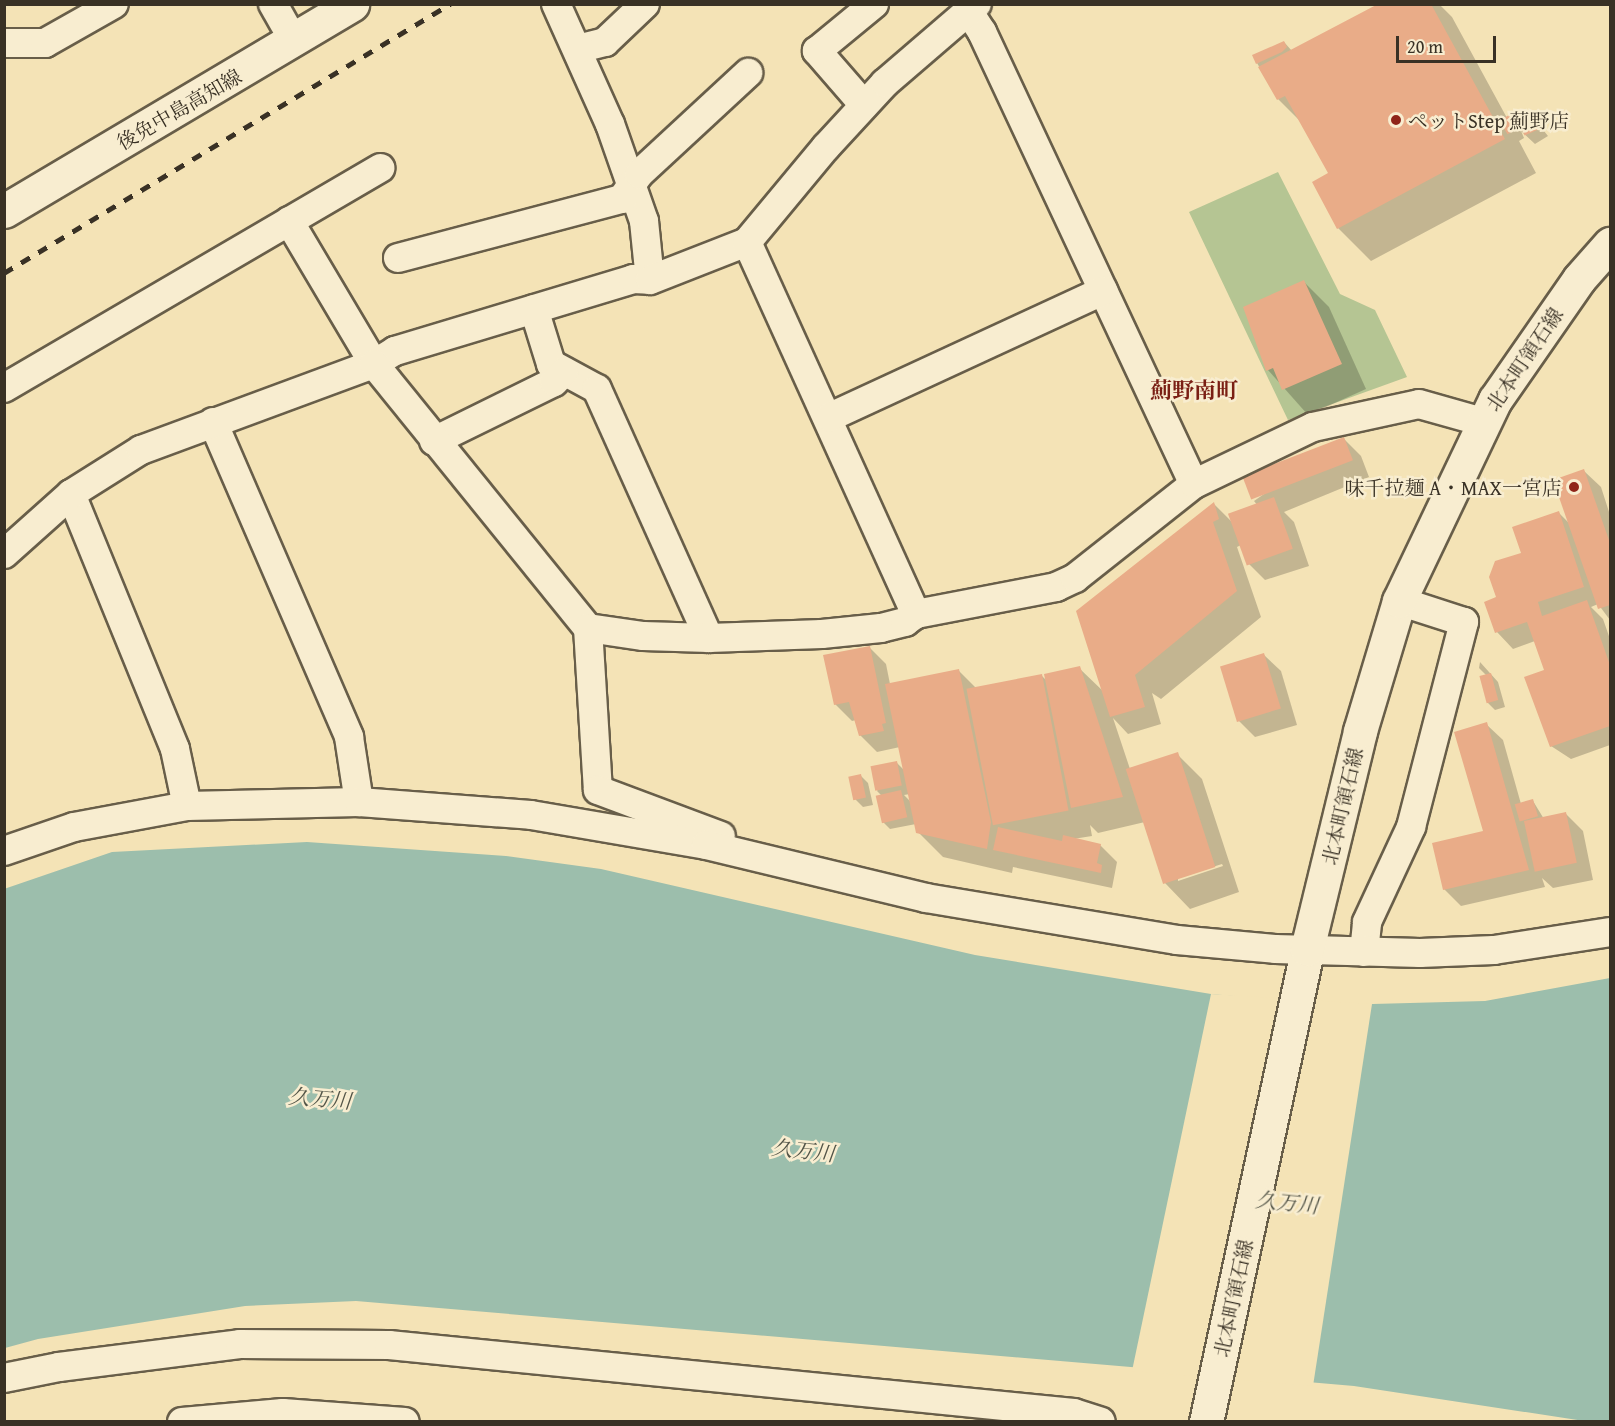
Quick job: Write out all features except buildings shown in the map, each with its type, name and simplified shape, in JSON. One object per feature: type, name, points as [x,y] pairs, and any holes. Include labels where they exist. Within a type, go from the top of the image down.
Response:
[{"type":"main road","name":"後免中島高知線","points":[[4,211],[294,41],[352,4]]},
{"type":"main road","name":"北本町領石線","points":[[1207,1420],[1305,961],[1360,731],[1399,601],[1483,422],[1579,279],[1611,244]]},
{"type":"street","points":[[4,43],[45,43],[114,4]]},
{"type":"street","points":[[273,4],[294,41]]},
{"type":"street","points":[[556,4],[577,49],[644,221],[650,280]]},
{"type":"street","points":[[577,49],[605,42],[645,4]]},
{"type":"street","points":[[864,105],[817,51],[874,4]]},
{"type":"street","points":[[4,555],[71,494],[141,450],[374,364],[395,351],[633,279],[650,280],[747,242],[864,105],[973,8],[982,32],[1194,484]]},
{"type":"street","points":[[398,258],[622,199],[639,174],[748,73]]},
{"type":"street","points":[[4,388],[380,168]]},
{"type":"street","points":[[289,221],[374,364],[434,441],[588,628],[598,790],[727,839],[728,852]]},
{"type":"street","points":[[747,242],[830,417],[916,614]]},
{"type":"street","points":[[830,417],[1103,291]]},
{"type":"street","points":[[534,309],[551,364],[597,389],[709,638]]},
{"type":"street","points":[[434,441],[554,382],[564,372]]},
{"type":"street","points":[[588,628],[643,636],[709,638],[822,634],[881,628],[905,622],[916,614],[1056,587],[1075,578],[1194,484],[1313,427],[1368,412],[1419,404],[1483,422]]},
{"type":"street","points":[[213,422],[349,737],[359,796]]},
{"type":"street","points":[[71,494],[175,750],[185,800]]},
{"type":"street","points":[[1364,952],[1367,922],[1411,828],[1464,622],[1399,601]]},
{"type":"street","points":[[4,851],[74,827],[185,800],[359,796],[531,815],[728,852],[926,898],[1305,961],[1364,952],[1494,950],[1611,932]]},
{"type":"street","points":[[4,1378],[59,1367],[240,1344],[389,1345],[1074,1413],[1101,1422]]},
{"type":"street","points":[[182,1422],[283,1413],[405,1422]]},
{"type":"green space","points":[[1278,172],[1340,294],[1375,310],[1407,377],[1288,420],[1189,212]]},
{"type":"water","name":"久万川","points":[[307,842],[506,856],[601,869],[975,955],[1211,994],[1335,1005],[1485,1001],[1610,978],[1610,1421],[1584,1421],[1354,1386],[356,1301],[245,1306],[38,1339],[5,1348],[4,889],[112,852]]},
{"type":"pier","points":[[1211,994],[1372,1004],[1313,1386],[1132,1371]]},
{"type":"railway","points":[[4,273],[450,4]]},
{"type":"place","name":"ペットStep 薊野店","points":[[1396,120]]},
{"type":"place","name":"味千拉麺 A・MAX一宮店","points":[[1574,487]]},
{"type":"district","name":"薊野南町","points":[[1194,391]]}]
